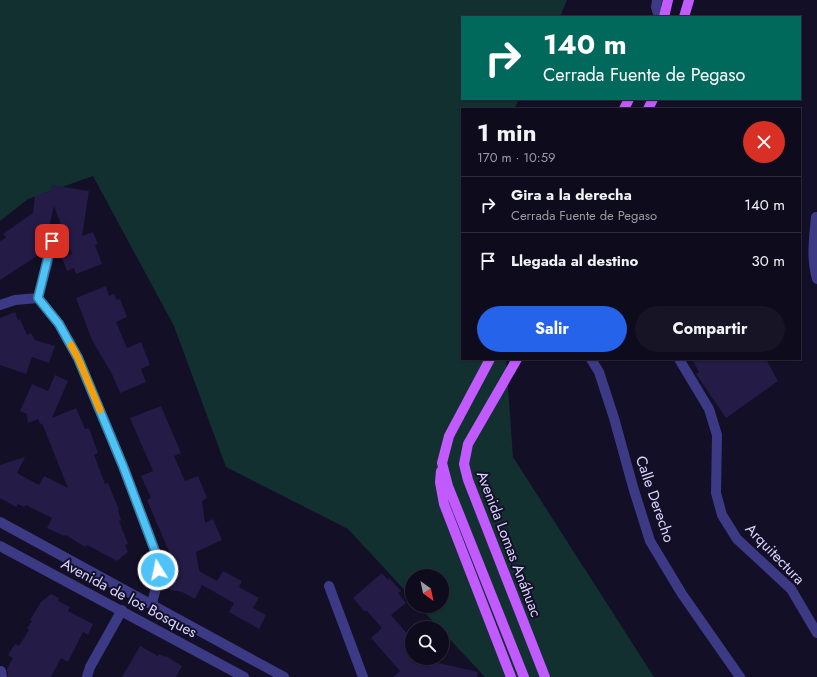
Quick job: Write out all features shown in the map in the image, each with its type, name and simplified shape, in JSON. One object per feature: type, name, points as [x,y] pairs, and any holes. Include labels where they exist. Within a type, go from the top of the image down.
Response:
[{"type":"main road","points":[[664,16],[668,0]]},
{"type":"main road","points":[[684,16],[689,0]]},
{"type":"main road","points":[[489,360],[449,436],[442,463],[440,482],[444,504],[511,677]]},
{"type":"main road","name":"Avenida Lomas Anáhuac","points":[[516,360],[468,444],[464,464],[468,480],[545,677]]},
{"type":"main road","points":[[442,463],[448,486],[524,677]]},
{"type":"street","points":[[657,0],[656,7],[659,16]]},
{"type":"street","points":[[816,217],[813,242],[814,268],[817,278]]},
{"type":"street","points":[[38,298],[52,241]]},
{"type":"street","points":[[0,305],[15,300],[38,298]]},
{"type":"street","points":[[38,298],[59,324],[78,358],[123,466],[158,559],[158,580],[152,603]]},
{"type":"street","name":"Calle Derecho","points":[[592,360],[602,378],[650,541],[682,594],[740,677]]},
{"type":"street","name":"Arquitectura","points":[[680,360],[709,409],[717,435],[716,493],[722,514],[737,539],[791,589],[817,633]]},
{"type":"street","name":"Avenida de los Bosques","points":[[0,522],[152,603],[284,677]]},
{"type":"street","name":"Avenida de los Bosques","points":[[0,546],[122,610],[223,672],[244,677]]},
{"type":"street","points":[[329,586],[363,677]]},
{"type":"street","points":[[87,677],[90,667],[122,610]]},
{"type":"green space","points":[[0,0],[567,0],[560,16],[461,16],[461,100],[518,100],[514,108],[461,108],[461,360],[506,360],[513,457],[654,677],[485,677],[449,638],[449,621],[433,621],[425,613],[449,613],[449,569],[405,569],[405,590],[348,529],[226,467],[174,326],[93,176],[28,199],[0,221]]},
{"type":"building","points":[[52,185],[89,191],[82,236],[93,232],[98,244],[95,245],[102,264],[76,274],[74,268],[67,271],[62,258],[72,254],[54,206],[43,252],[0,280],[0,241],[6,238],[3,234],[33,213],[35,196],[51,191]]},
{"type":"building","points":[[106,286],[109,296],[114,294],[117,300],[120,299],[127,317],[116,322],[127,348],[141,342],[150,365],[141,369],[146,382],[120,393],[112,374],[92,340],[76,298]]},
{"type":"building","points":[[15,312],[27,335],[31,333],[35,340],[55,346],[49,363],[32,357],[26,374],[0,365],[0,318]]},
{"type":"building","points":[[693,360],[767,360],[778,381],[726,418],[696,374],[699,372]]},
{"type":"building","points":[[55,375],[68,381],[52,418],[76,408],[85,429],[89,428],[98,453],[94,455],[105,484],[108,483],[119,510],[121,520],[119,521],[128,544],[125,545],[128,552],[117,561],[87,545],[85,547],[66,535],[64,536],[47,528],[52,518],[26,505],[24,507],[18,504],[16,507],[0,498],[0,465],[25,457],[17,473],[39,485],[44,476],[68,488],[42,423],[41,425],[38,419],[28,423],[27,414],[20,411],[32,384],[48,391]]},
{"type":"building","points":[[161,406],[181,453],[174,456],[185,481],[198,476],[207,498],[202,501],[205,523],[213,519],[222,540],[196,552],[199,571],[217,581],[223,571],[242,581],[239,587],[259,598],[253,608],[266,615],[259,629],[229,612],[234,603],[202,585],[195,599],[182,592],[170,590],[171,582],[165,580],[176,568],[147,500],[151,498],[141,476],[153,471],[130,418]]},
{"type":"building","points":[[382,573],[401,591],[398,593],[405,602],[405,604],[391,615],[405,631],[405,665],[447,665],[478,672],[477,677],[393,677],[400,671],[371,638],[382,628],[353,598]]},
{"type":"building","points":[[51,594],[59,598],[58,601],[70,607],[68,611],[93,624],[88,635],[83,632],[68,662],[61,658],[51,677],[8,677],[7,669],[13,658],[8,655],[15,644],[19,646],[29,630],[27,628],[32,621],[30,620],[41,602]]},
{"type":"building","points":[[140,646],[158,656],[159,654],[165,657],[166,656],[182,666],[176,677],[122,677]]},
{"type":"slow traffic","points":[[71,345],[100,410]]},
{"type":"route","points":[[52,241],[38,298],[59,324],[78,358],[123,466],[158,559],[158,570]]}]
